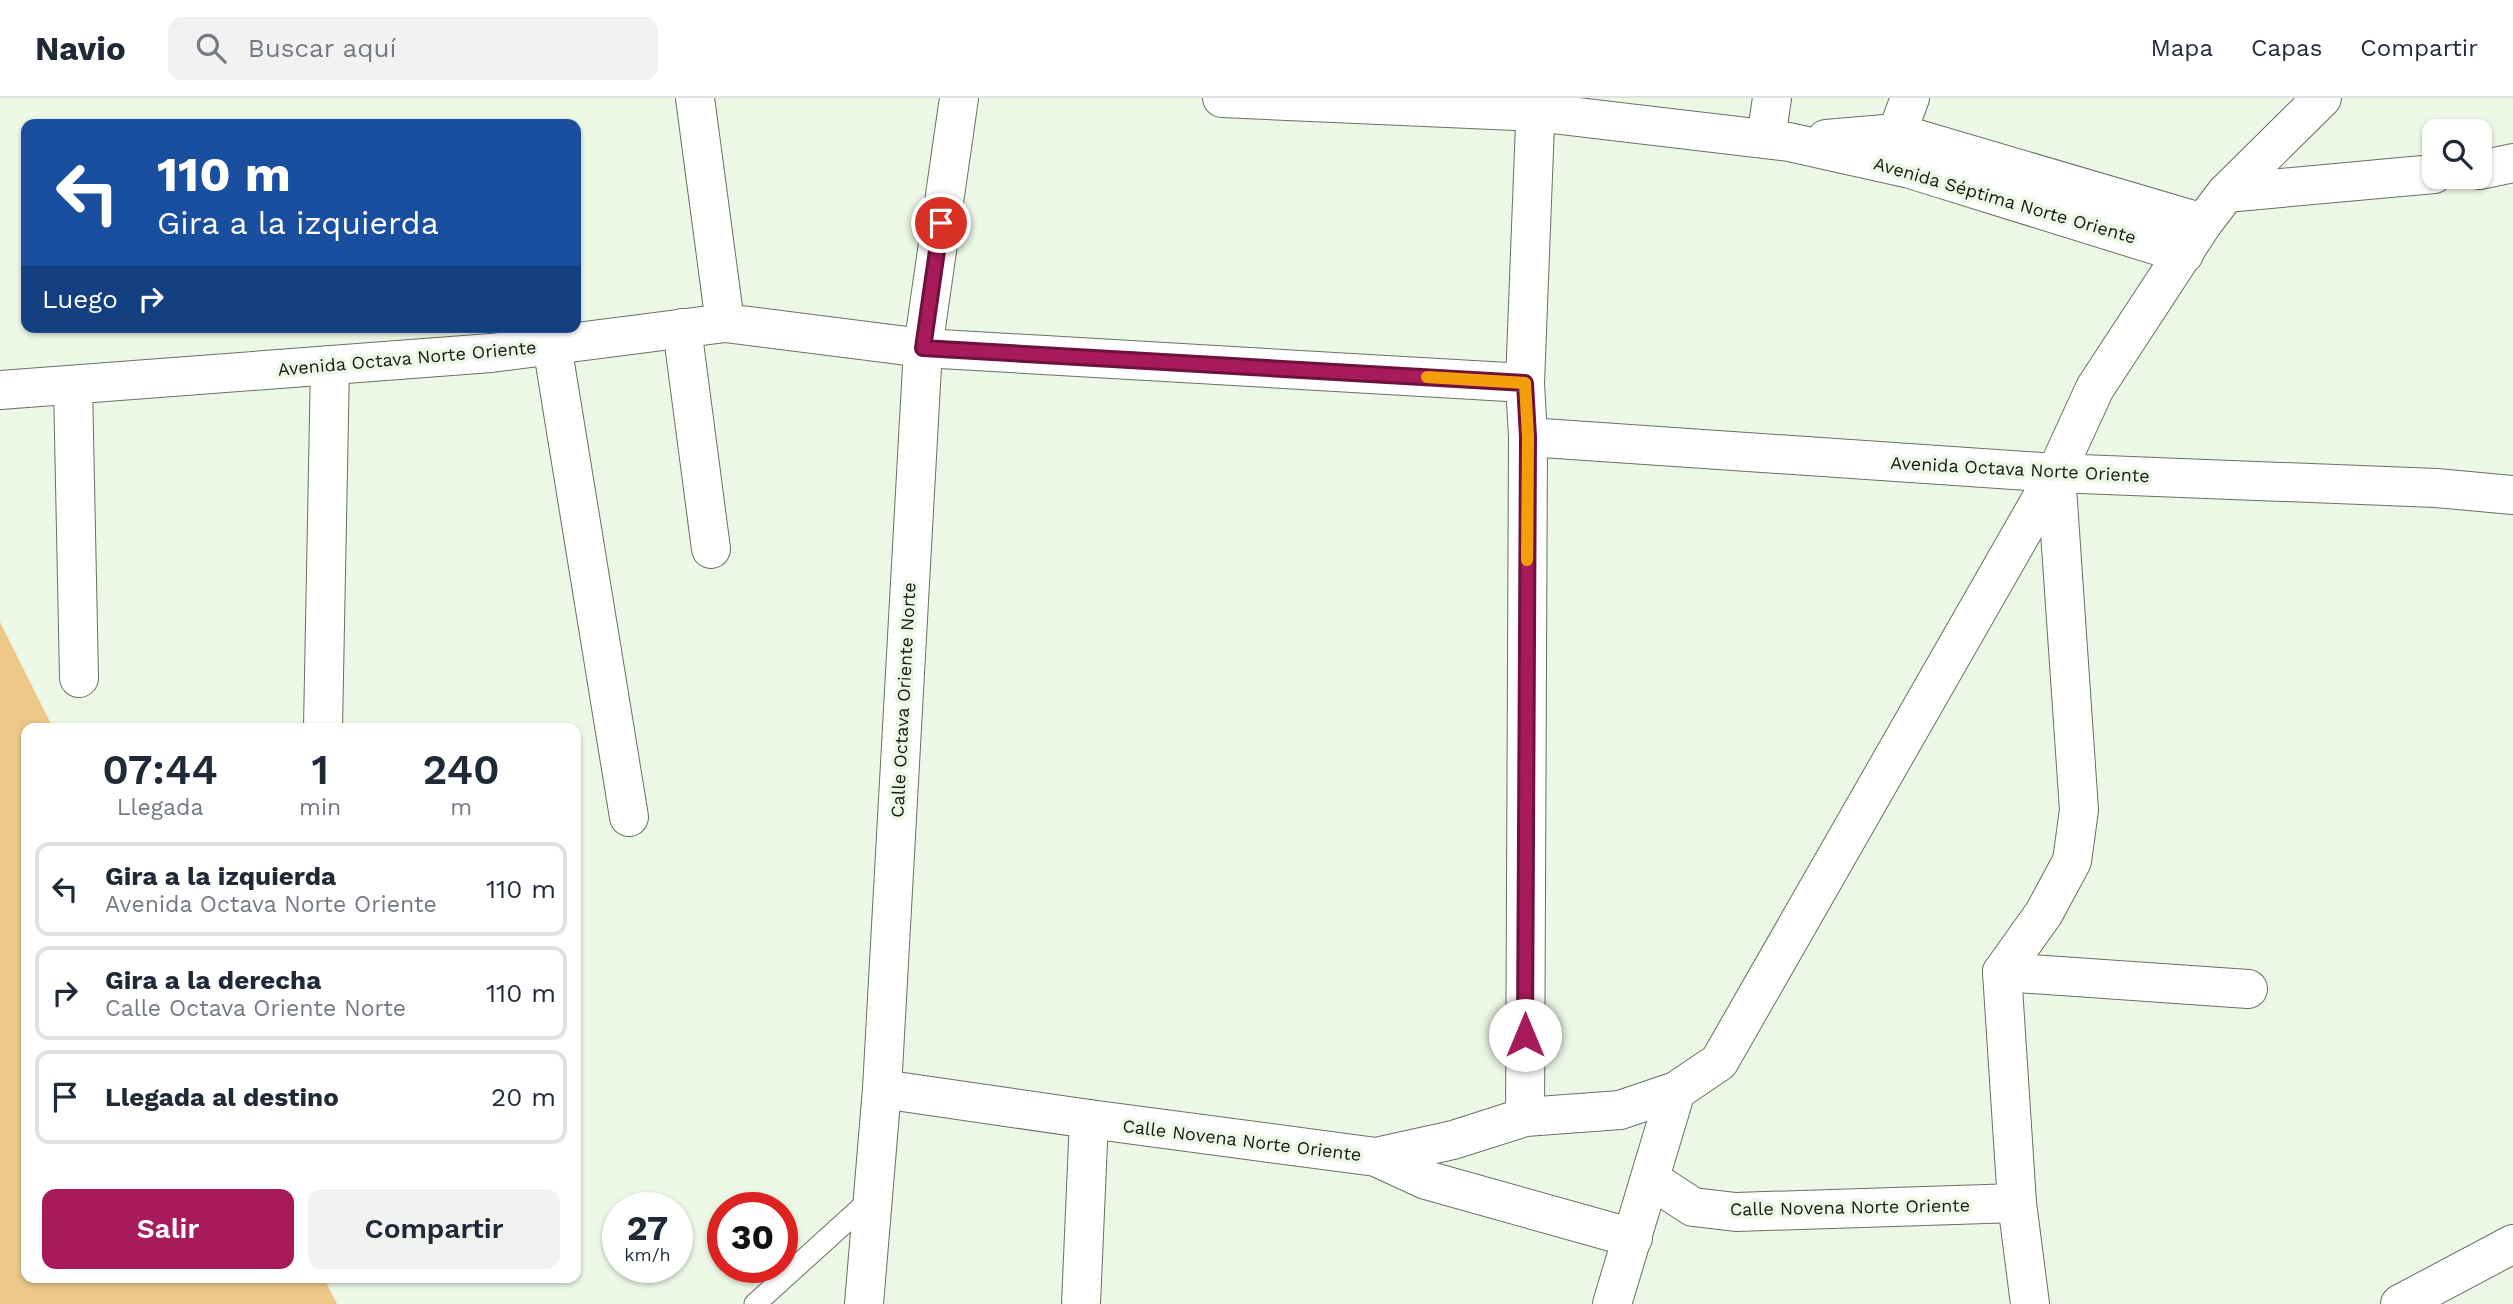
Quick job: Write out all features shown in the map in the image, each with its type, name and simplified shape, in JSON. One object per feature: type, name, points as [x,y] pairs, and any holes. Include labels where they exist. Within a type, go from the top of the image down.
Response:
[{"type":"street","points":[[695,98],[725,323]]},
{"type":"street","name":"Calle Octava Oriente Norte","points":[[864,1304],[882,1089],[923,348],[959,98]]},
{"type":"street","name":"Avenida Séptima Norte Oriente","points":[[1222,98],[1535,105],[1777,140],[1910,169],[2194,238]]},
{"type":"street","points":[[1772,98],[1777,140]]},
{"type":"street","points":[[1897,133],[1910,98]]},
{"type":"street","points":[[1376,1157],[1453,1140],[1525,1117],[1620,1110],[1676,1091],[1719,1062],[2056,473],[2095,388],[2226,193],[2322,98]]},
{"type":"street","points":[[1525,1117],[1528,437],[1525,383],[1535,105]]},
{"type":"street","name":"Avenida Séptima Norte Oriente","points":[[1777,140],[1897,133],[2194,238]]},
{"type":"street","points":[[2492,167],[2513,163]]},
{"type":"street","points":[[2226,193],[2422,175]]},
{"type":"street","name":"Avenida Octava Norte Oriente","points":[[0,390],[491,353],[725,323],[923,348],[1525,383]]},
{"type":"street","points":[[682,328],[711,549]]},
{"type":"street","points":[[552,345],[629,817]]},
{"type":"street","points":[[323,723],[331,365]]},
{"type":"street","points":[[74,385],[79,678]]},
{"type":"street","name":"Avenida Octava Norte Oriente","points":[[1528,437],[2056,473],[2436,488],[2513,495]]},
{"type":"street","points":[[2030,1304],[2017,1203],[2003,972],[2044,913],[2072,861],[2079,810],[2056,473]]},
{"type":"street","points":[[2003,972],[2248,989]]},
{"type":"street","name":"Calle Novena Norte Oriente","points":[[882,1089],[1376,1157],[1426,1180],[1633,1238]]},
{"type":"street","points":[[1612,1304],[1676,1091]]},
{"type":"street","points":[[1081,1304],[1088,1119]]},
{"type":"street","name":"Calle Novena Norte Oriente","points":[[1650,1179],[1693,1207],[1736,1212],[2017,1203]]},
{"type":"street","points":[[2400,1304],[2513,1244]]},
{"type":"lane","points":[[755,1304],[874,1196]]},
{"type":"shaded area","points":[[0,622],[50,723],[21,723],[21,1283],[326,1283],[337,1304],[0,1304]]},
{"type":"slow traffic","points":[[1427,377],[1525,383],[1528,437],[1527,560]]},
{"type":"route","points":[[941,223],[923,348],[1525,383],[1528,437],[1525,1035]]}]
